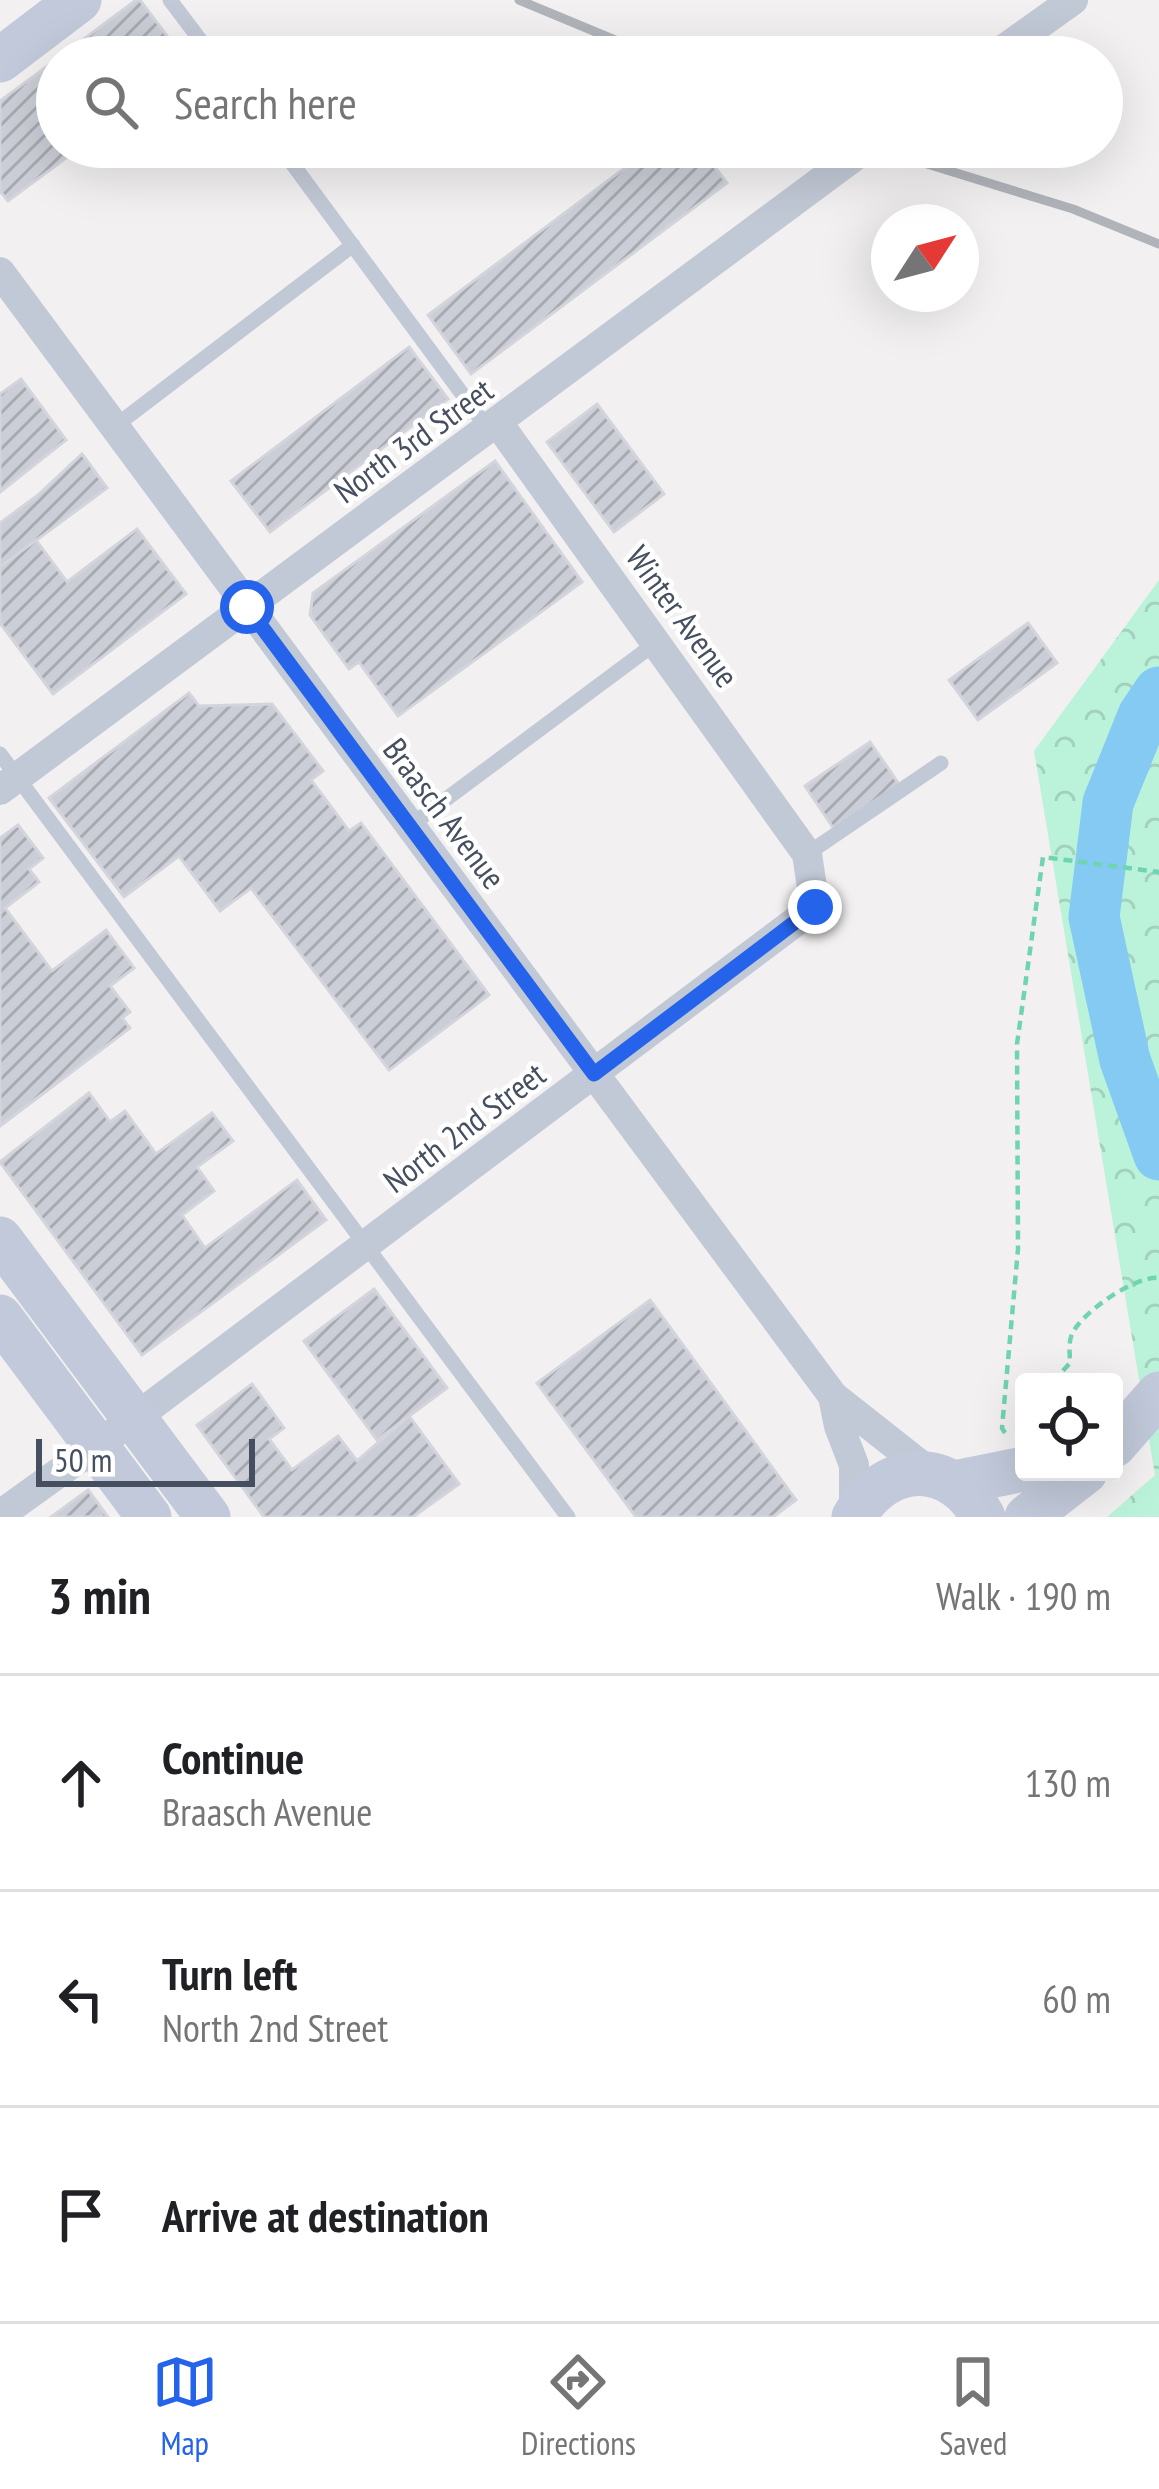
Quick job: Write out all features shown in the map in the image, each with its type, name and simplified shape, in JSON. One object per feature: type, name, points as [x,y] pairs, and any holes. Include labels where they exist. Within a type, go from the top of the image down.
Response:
[{"type":"main road","points":[[0,60],[79,0]]},
{"type":"main road","points":[[0,1239],[208,1517]]},
{"type":"main road","points":[[0,1316],[149,1517]]},
{"type":"main road","points":[[1123,1402],[1159,1384]]},
{"type":"main road","points":[[1123,1435],[1159,1394]]},
{"type":"main road","points":[[854,1516],[866,1496],[886,1481],[908,1474],[943,1478],[1015,1471]]},
{"type":"main road","points":[[943,1478],[971,1496],[983,1517]]},
{"type":"main road","points":[[1027,1517],[1073,1481]]},
{"type":"street","points":[[1022,36],[1073,0]]},
{"type":"street","name":"North 3rd Street","points":[[6,773],[247,607],[839,168]]},
{"type":"street","name":"Braasch Avenue","points":[[0,272],[833,1396],[943,1478]]},
{"type":"street","name":"Winter Avenue","points":[[493,426],[658,642],[807,854]]},
{"type":"street","name":"North 2nd Street","points":[[0,1515],[815,907],[807,854]]},
{"type":"street","name":"Braasch Avenue","points":[[833,1396],[838,1426],[854,1465],[854,1516]]},
{"type":"lane","points":[[170,0],[197,36]]},
{"type":"lane","points":[[296,168],[493,426]]},
{"type":"lane","points":[[114,428],[353,245]]},
{"type":"lane","points":[[410,826],[658,642]]},
{"type":"lane","points":[[807,854],[941,763]]},
{"type":"lane","points":[[6,773],[568,1517]]},
{"type":"path","points":[[1015,1453],[1002,1428],[1018,1250],[1017,1044],[1043,857],[1159,872]]},
{"type":"path","points":[[1061,1373],[1070,1363],[1069,1339],[1080,1322],[1139,1280],[1159,1278]]},
{"type":"green space","points":[[1159,580],[1159,1517],[1107,1517],[1155,1475],[1034,751]]},
{"type":"building","points":[[140,0],[167,36],[88,36]]},
{"type":"building","points":[[36,74],[36,168],[53,168],[8,201],[0,191],[0,101]]},
{"type":"building","points":[[625,168],[716,168],[727,183],[471,374],[428,315]]},
{"type":"building","points":[[409,347],[448,399],[270,532],[231,481]]},
{"type":"building","points":[[21,379],[66,440],[0,492],[0,394]]},
{"type":"building","points":[[597,404],[664,494],[614,532],[547,442]]},
{"type":"building","points":[[82,454],[107,488],[0,567],[0,523]]},
{"type":"building","points":[[495,461],[582,582],[398,716],[359,662],[349,669],[310,615],[313,593]]},
{"type":"building","points":[[137,529],[186,594],[53,694],[0,623],[0,567],[36,540],[67,582]]},
{"type":"building","points":[[1028,623],[1057,663],[978,720],[949,680]]},
{"type":"building","points":[[189,693],[199,706],[272,704],[323,771],[311,780],[349,831],[361,823],[489,995],[389,1070],[251,888],[220,911],[179,856],[124,897],[49,798]]},
{"type":"building","points":[[870,742],[899,784],[834,829],[805,786]]},
{"type":"building","points":[[18,825],[43,858],[29,869],[39,882],[5,908],[52,971],[106,930],[134,968],[110,986],[130,1012],[122,1018],[130,1028],[0,1126],[0,838]]},
{"type":"building","points":[[89,1093],[110,1122],[125,1111],[156,1154],[212,1113],[233,1141],[197,1167],[214,1191],[182,1215],[205,1248],[297,1180],[326,1220],[142,1355],[0,1162]]},
{"type":"building","points":[[374,1289],[447,1388],[377,1440],[304,1341]]},
{"type":"building","points":[[650,1300],[796,1500],[773,1517],[636,1517],[537,1383]]},
{"type":"building","points":[[252,1384],[284,1428],[269,1439],[292,1470],[338,1436],[357,1461],[409,1416],[459,1484],[413,1517],[264,1517],[197,1425]]},
{"type":"building","points":[[88,1490],[108,1517],[51,1517]]},
{"type":"waterway","points":[[1159,692],[1143,716],[1108,803],[1094,917],[1125,1060],[1159,1155]]},
{"type":"railway","points":[[519,0],[606,36]]},
{"type":"railway","points":[[940,168],[1073,209],[1159,244]]},
{"type":"route","points":[[247,607],[594,1074],[815,907]]}]
